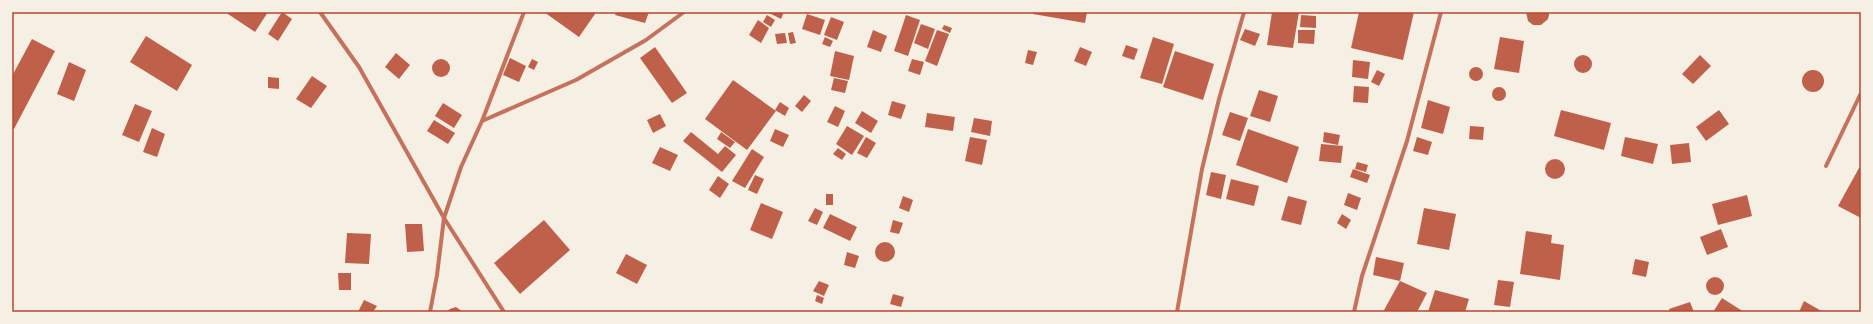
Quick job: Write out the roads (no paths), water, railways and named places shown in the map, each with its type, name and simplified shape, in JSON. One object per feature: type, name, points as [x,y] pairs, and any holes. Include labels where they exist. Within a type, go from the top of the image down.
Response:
[{"type":"street","points":[[320,12],[359,66],[444,218],[504,312]]},
{"type":"street","points":[[430,312],[437,275],[444,218],[461,167],[482,121],[524,12]]},
{"type":"street","points":[[482,121],[576,80],[646,40],[684,12]]},
{"type":"street","points":[[1177,312],[1202,169],[1219,99],[1244,12]]},
{"type":"street","points":[[1354,312],[1362,276],[1407,141],[1441,12]]},
{"type":"street","points":[[1826,166],[1861,93]]}]
